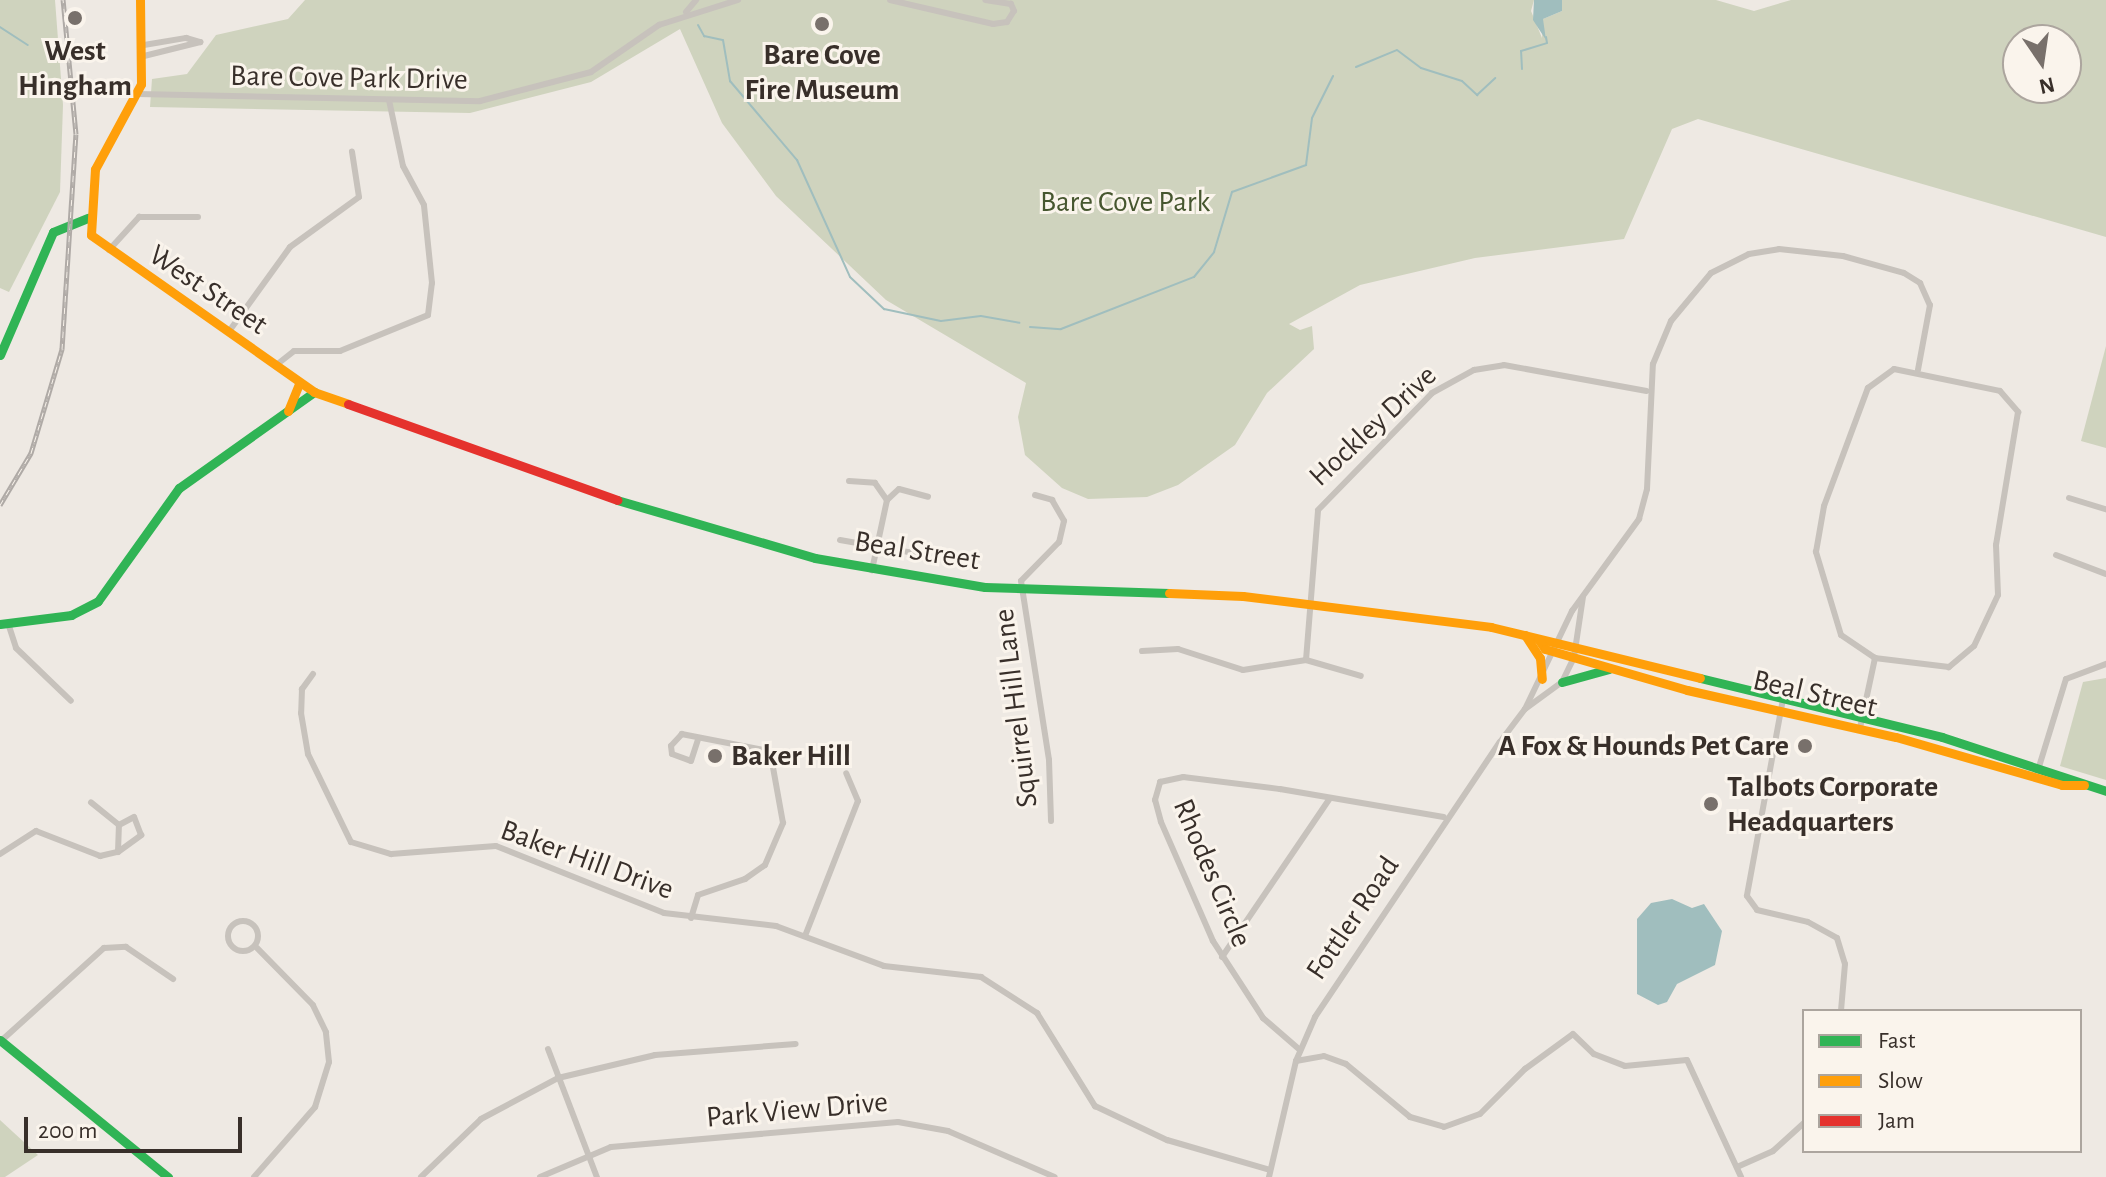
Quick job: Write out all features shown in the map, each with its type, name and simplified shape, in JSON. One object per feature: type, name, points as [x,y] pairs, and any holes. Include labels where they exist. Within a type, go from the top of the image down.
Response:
[{"type":"street","points":[[0,355],[53,232],[66,222],[88,218],[95,169],[138,94],[144,50],[140,0]]},
{"type":"street","name":"Bare Cove Park Drive","points":[[138,94],[466,103],[559,82],[599,68],[683,15],[696,0]]},
{"type":"street","name":"Bare Cove Park Drive","points":[[683,15],[738,0]]},
{"type":"street","points":[[890,0],[993,24],[1007,22],[1014,11],[1011,4],[985,0]]},
{"type":"street","points":[[186,38],[200,42],[144,50],[186,38]]},
{"type":"street","points":[[275,366],[294,351],[340,351],[428,315],[432,283],[424,205],[403,166],[389,100]]},
{"type":"street","points":[[230,330],[290,247],[359,197],[352,152]]},
{"type":"street","points":[[108,251],[139,217],[198,217]]},
{"type":"street","name":"West Street","points":[[88,218],[91,235],[108,251],[230,330],[299,384],[314,392]]},
{"type":"street","name":"Fottler Road","points":[[1269,1174],[1296,1061],[1330,988],[1444,817],[1525,709],[1584,593],[1644,505],[1647,391],[1660,345],[1686,298],[1723,265],[1779,249],[1880,264],[1920,283],[1931,312],[1918,370]]},
{"type":"street","name":"Hockley Drive","points":[[1306,660],[1314,604],[1312,537],[1322,502],[1370,463],[1444,384],[1504,365],[1647,391]]},
{"type":"street","points":[[1894,369],[1918,370],[2000,391],[2018,412],[1996,545],[2001,585],[1985,626],[1957,663],[1875,658],[1841,635],[1816,540],[1868,388],[1894,369]]},
{"type":"street","points":[[288,411],[299,384]]},
{"type":"street","points":[[71,701],[16,648],[4,623],[71,615],[98,601],[172,495],[314,392]]},
{"type":"street","name":"Beal Street","points":[[314,392],[714,533],[872,570],[1024,589],[1210,594],[1314,604],[1525,635],[1575,652],[1861,717],[2039,766],[2106,791]]},
{"type":"street","points":[[849,481],[875,483],[887,500]]},
{"type":"street","points":[[872,570],[873,546],[887,500],[899,489],[928,497]]},
{"type":"street","points":[[1024,589],[1023,576],[1064,532],[1060,508],[1035,495]]},
{"type":"street","points":[[2069,498],[2106,509]]},
{"type":"street","points":[[840,540],[919,554]]},
{"type":"street","points":[[2056,555],[2106,574]]},
{"type":"street","name":"Squirrel Hill Lane","points":[[1024,589],[1049,760],[1051,821]]},
{"type":"street","name":"Fottler Road","points":[[1525,709],[1562,682],[1575,652],[1584,593]]},
{"type":"street","points":[[1525,635],[1540,658],[1542,679]]},
{"type":"street","points":[[1142,651],[1178,649],[1243,670],[1306,660],[1361,676]]},
{"type":"street","name":"Beal Street","points":[[1575,652],[1611,668],[1860,728],[2035,777],[2086,785]]},
{"type":"street","points":[[1860,728],[1875,658]]},
{"type":"street","points":[[2035,777],[2066,679],[2106,664]]},
{"type":"street","points":[[1562,682],[1611,668]]},
{"type":"street","name":"Baker Hill Drive","points":[[313,674],[301,699],[308,754],[340,829],[373,852],[496,846],[617,897],[691,918],[767,925],[884,966],[969,974],[1005,987],[1037,1013],[1095,1106],[1167,1140],[1269,1174]]},
{"type":"street","points":[[1783,699],[1747,896],[1757,910],[1808,922],[1837,938],[1845,964],[1841,1009]]},
{"type":"street","points":[[676,737],[698,740],[691,761],[672,754],[676,737]]},
{"type":"street","name":"Baker Hill Drive","points":[[691,918],[698,895],[745,879],[765,865],[783,823],[772,762],[764,750],[698,740]]},
{"type":"street","points":[[805,936],[858,801],[846,773]]},
{"type":"street","name":"Rhodes Circle","points":[[1300,1050],[1263,1018],[1222,957],[1161,822],[1155,800],[1160,782],[1183,777],[1444,817]]},
{"type":"street","points":[[1222,957],[1330,798]]},
{"type":"street","points":[[91,802],[119,825]]},
{"type":"street","points":[[0,854],[36,831],[87,854],[118,852],[141,835],[142,825],[134,817],[119,825]]},
{"type":"street","points":[[118,852],[119,825]]},
{"type":"street","points":[[254,1177],[315,1107],[329,1062],[326,1032],[313,1005],[257,948],[251,924],[232,926],[233,947],[257,948]]},
{"type":"street","points":[[168,1177],[0,1041],[104,948],[126,947],[173,979]]},
{"type":"street","points":[[1296,1061],[1324,1056],[1346,1064],[1410,1117],[1444,1127],[1480,1114],[1525,1069],[1573,1034],[1594,1054],[1625,1066],[1687,1060],[1741,1177]]},
{"type":"street","points":[[421,1177],[481,1119],[558,1078],[637,1057],[796,1044]]},
{"type":"street","points":[[548,1049],[597,1177]]},
{"type":"street","name":"Park View Drive","points":[[540,1177],[587,1154],[636,1144],[898,1122],[948,1131],[1055,1177]]},
{"type":"street","points":[[1737,1167],[1773,1151],[1802,1125]]},
{"type":"green space","points":[[0,0],[55,0],[63,105],[60,192],[9,292],[0,288]]},
{"type":"green space","name":"Bare Cove Park","points":[[305,0],[1534,0],[1531,11],[1542,38],[1543,19],[1562,11],[1562,0],[1716,0],[1754,11],[1791,0],[2106,0],[2106,237],[1698,119],[1672,129],[1624,239],[1475,258],[1360,285],[1289,324],[1300,330],[1312,326],[1314,349],[1267,393],[1235,445],[1178,485],[1147,497],[1088,499],[1062,488],[1025,455],[1018,417],[1026,383],[886,300],[776,196],[722,123],[680,29],[591,82],[470,113],[150,107],[152,79],[187,74],[216,35],[288,19]]},
{"type":"green space","points":[[2106,346],[2106,448],[2081,441]]},
{"type":"green space","points":[[2106,678],[2106,780],[2060,766],[2083,682]]},
{"type":"green space","points":[[0,1120],[38,1155],[5,1177],[0,1177]]},
{"type":"water","points":[[1534,0],[1562,0],[1562,11],[1543,19],[1546,40],[1533,20]]},
{"type":"water","points":[[1672,899],[1692,908],[1704,904],[1722,931],[1715,965],[1677,984],[1667,1002],[1658,1005],[1637,994],[1637,919],[1651,903]]},
{"type":"waterway","points":[[698,25],[704,36],[723,40],[730,81],[797,160],[850,277],[884,309],[941,321],[981,316],[1019,323]]},
{"type":"waterway","points":[[0,27],[28,45]]},
{"type":"waterway","points":[[1522,69],[1521,51],[1547,43],[1546,37]]},
{"type":"waterway","points":[[1356,67],[1397,50],[1421,68],[1462,81],[1477,95],[1495,78]]},
{"type":"waterway","points":[[1030,327],[1061,329],[1194,277],[1214,252],[1232,192],[1306,165],[1312,118],[1333,76]]},
{"type":"railway","points":[[0,505],[31,453],[62,349],[76,134],[63,0]]},
{"type":"traffic: fast","points":[[0,355],[53,232],[88,218]]},
{"type":"traffic: fast","points":[[0,624],[71,615],[98,601],[179,488],[314,392]]},
{"type":"traffic: fast","points":[[617,500],[815,558],[985,587],[1169,593]]},
{"type":"traffic: fast","points":[[1562,682],[1609,669]]},
{"type":"traffic: fast","points":[[1700,678],[1942,737],[2106,791]]},
{"type":"traffic: fast","points":[[0,1040],[168,1177]]},
{"type":"traffic: slow","points":[[140,0],[141,84],[95,169],[91,235],[314,392],[348,404]]},
{"type":"traffic: slow","points":[[288,411],[299,384]]},
{"type":"traffic: slow","points":[[1169,593],[1243,596],[1491,627],[1700,678]]},
{"type":"traffic: slow","points":[[1525,635],[1540,658],[1542,679]]},
{"type":"traffic: slow","points":[[1538,639],[1545,649],[1687,690],[1896,737],[2062,785],[2084,785]]},
{"type":"traffic: jam","points":[[348,404],[617,500]]},
{"type":"place","name":"West Hingham","points":[[75,18]]},
{"type":"place","name":"Bare Cove Fire Museum","points":[[822,24]]},
{"type":"place","name":"A Fox & Hounds Pet Care","points":[[1805,746]]},
{"type":"place","name":"Baker Hill","points":[[715,756]]},
{"type":"place","name":"Talbots Corporate Headquarters","points":[[1711,804]]}]
